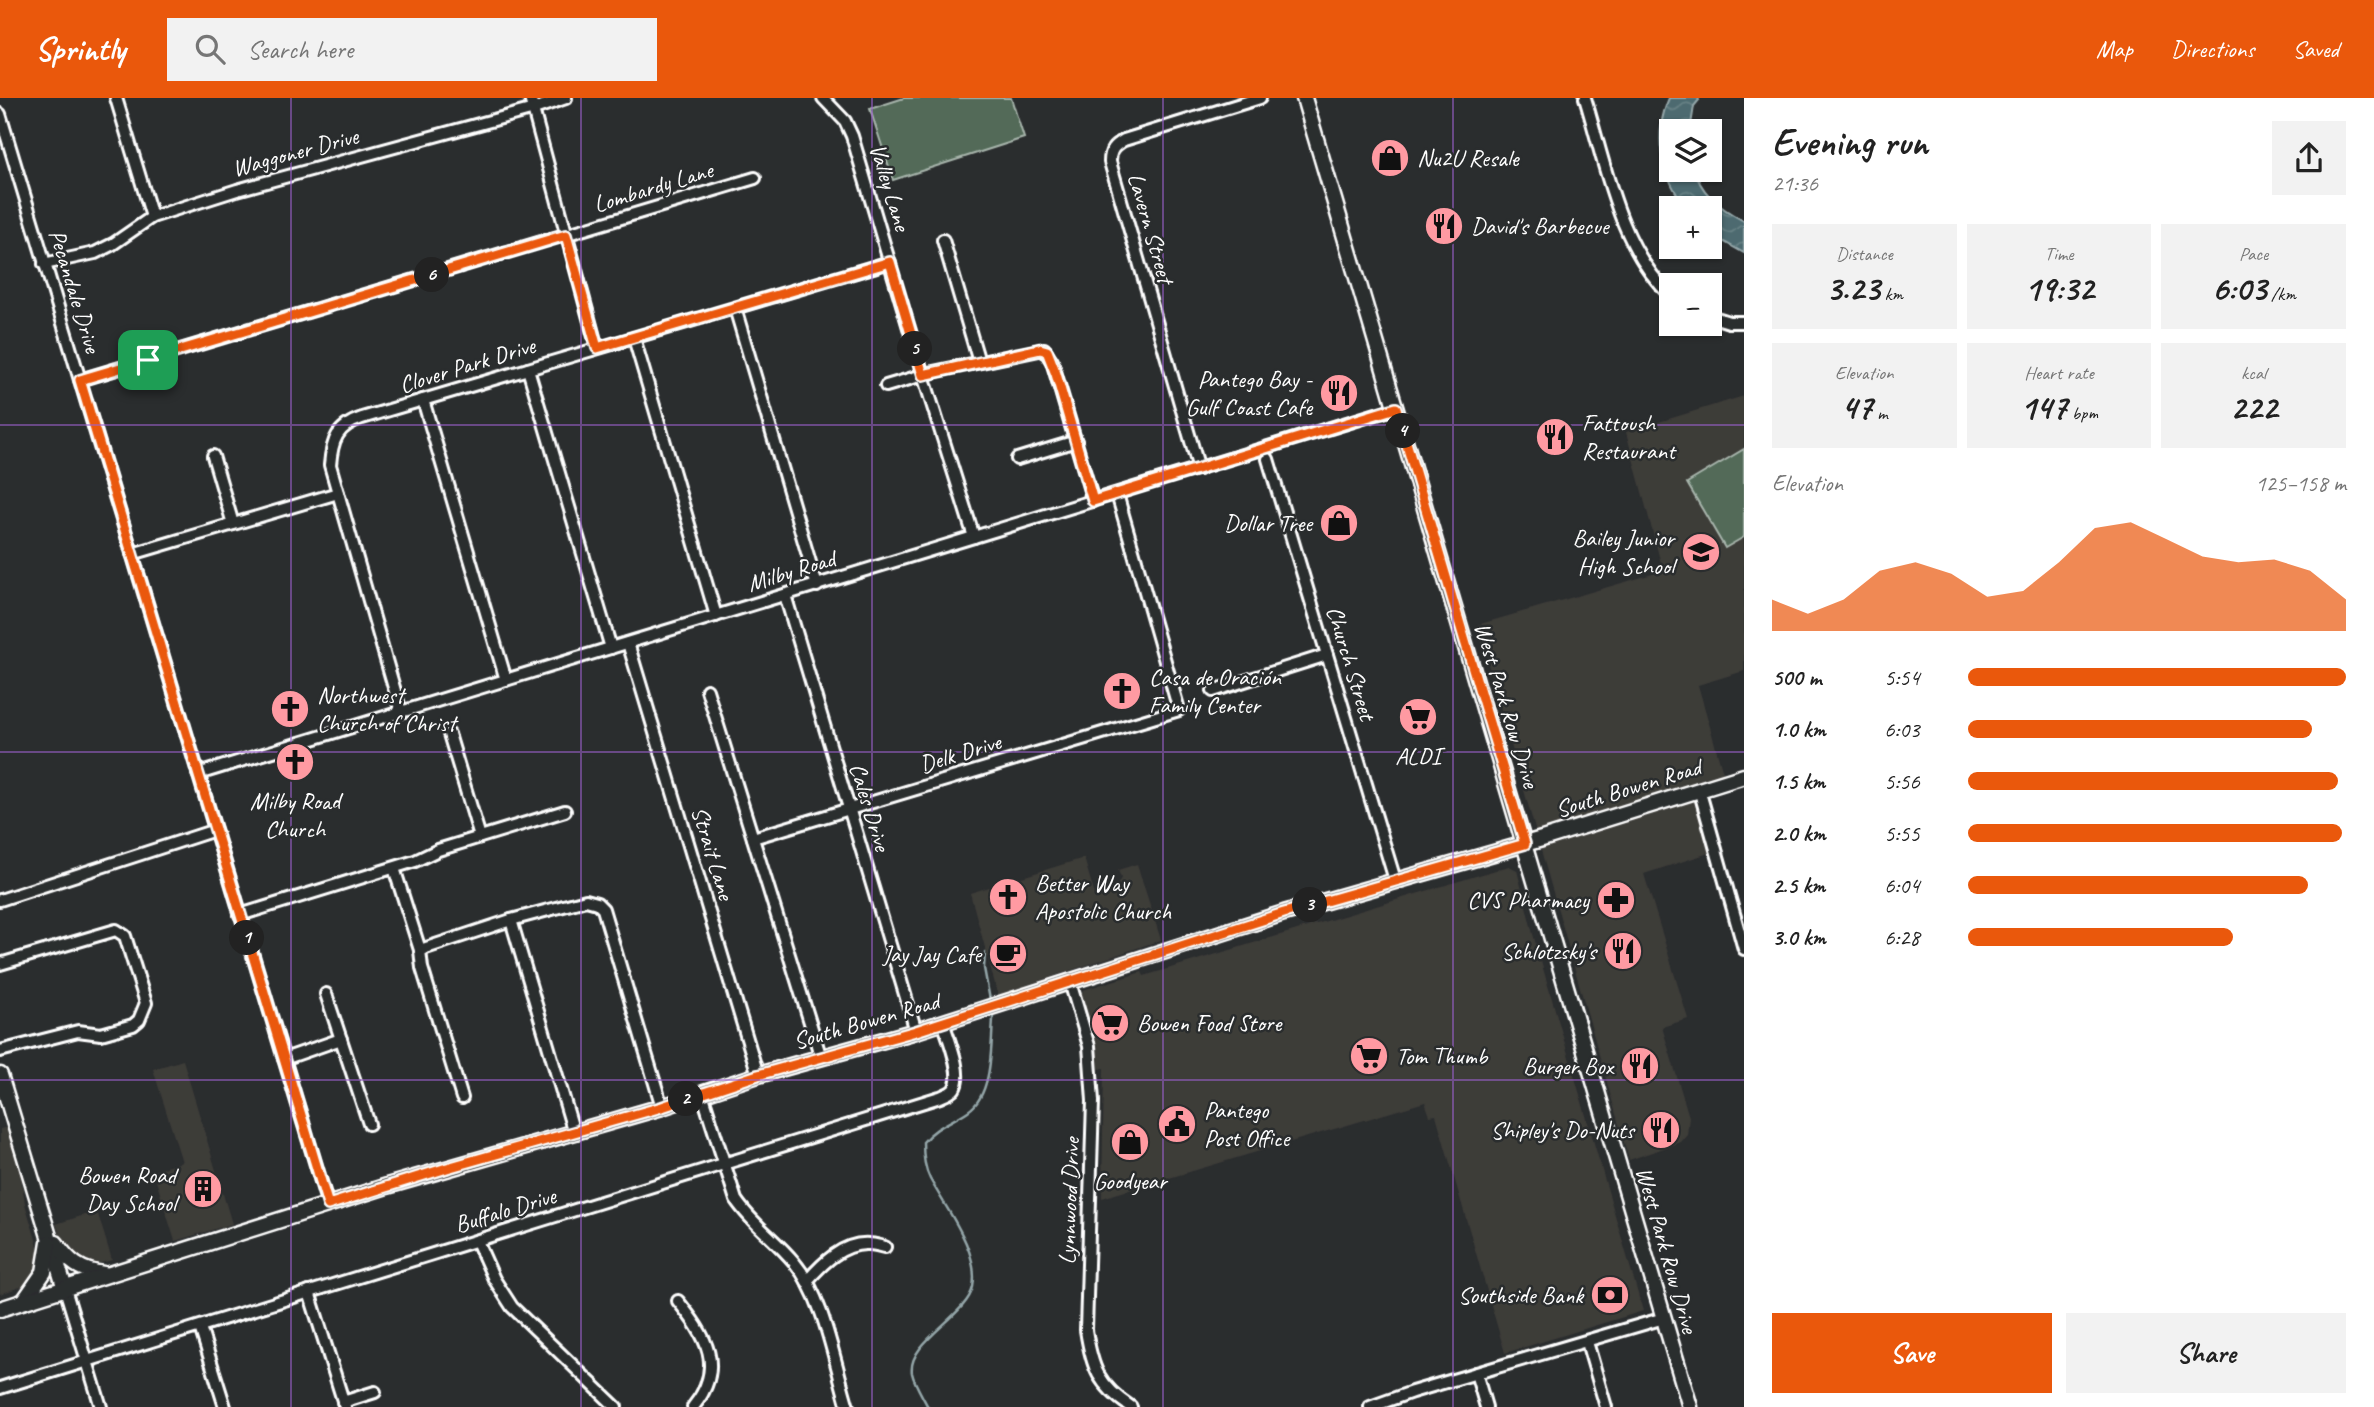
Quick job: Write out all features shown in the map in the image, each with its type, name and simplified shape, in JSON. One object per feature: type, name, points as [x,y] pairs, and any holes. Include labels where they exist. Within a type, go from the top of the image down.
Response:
[{"type":"main road","name":"West Park Row Drive","points":[[1304,98],[1690,1407]]},
{"type":"main road","name":"South Bowen Road","points":[[0,1309],[447,1168],[916,1031],[1395,880],[1525,844],[1744,776]]},
{"type":"main road","points":[[0,1074],[65,1289]]},
{"type":"main road","points":[[49,1233],[66,1257],[77,1267],[108,1275]]},
{"type":"main road","points":[[24,1301],[44,1272],[49,1233]]},
{"type":"street","points":[[116,98],[152,217]]},
{"type":"street","name":"Waggoner Drive","points":[[44,264],[94,253],[113,244],[152,217],[532,104],[566,98]]},
{"type":"street","name":"Valley Lane","points":[[823,98],[845,121],[852,136],[974,537]]},
{"type":"street","name":"Lavern Street","points":[[1199,469],[1113,174],[1110,152],[1124,140],[1260,98]]},
{"type":"street","points":[[1585,98],[1623,223],[1647,270],[1659,283]]},
{"type":"street","points":[[532,104],[597,348]]},
{"type":"street","name":"Pecandale Drive","points":[[0,114],[328,1205]]},
{"type":"street","name":"Lombardy Lane","points":[[80,380],[755,178]]},
{"type":"street","points":[[943,240],[979,362]]},
{"type":"street","name":"Clover Park Drive","points":[[401,712],[330,465],[331,451],[340,430],[349,422],[890,262]]},
{"type":"street","points":[[735,308],[817,586]]},
{"type":"street","points":[[1722,320],[1744,322]]},
{"type":"street","points":[[634,338],[716,616]]},
{"type":"street","points":[[886,386],[979,362],[1040,349],[1047,351],[1093,501]]},
{"type":"street","points":[[528,369],[611,648]]},
{"type":"street","points":[[423,400],[506,680]]},
{"type":"street","name":"Milby Road","points":[[198,774],[1396,408]]},
{"type":"street","points":[[1017,459],[1076,441]]},
{"type":"street","points":[[212,456],[233,524]]},
{"type":"street","name":"Church Street","points":[[1268,459],[1395,880]]},
{"type":"street","points":[[132,554],[338,493]]},
{"type":"street","name":"Delk Drive","points":[[753,838],[1180,710],[1117,494]]},
{"type":"street","name":"Cales Drive","points":[[785,595],[916,1031]]},
{"type":"street","name":"Strait Lane","points":[[628,643],[758,1075]]},
{"type":"street","points":[[1213,691],[1327,655]]},
{"type":"street","points":[[707,690],[821,1058]]},
{"type":"street","points":[[449,734],[480,836]]},
{"type":"street","points":[[1699,789],[1740,919],[1744,949]]},
{"type":"street","points":[[240,915],[415,862],[438,850],[565,811]]},
{"type":"street","points":[[0,900],[215,830]]},
{"type":"street","points":[[394,868],[462,1098]]},
{"type":"street","points":[[420,950],[511,920],[586,900],[597,902],[603,909],[662,1107]]},
{"type":"street","points":[[511,920],[574,1133]]},
{"type":"street","points":[[0,964],[110,930],[121,931],[125,936],[146,1003],[143,1014],[133,1025],[101,1034],[78,1031],[0,1051]]},
{"type":"street","name":"Lynnwood Drive","points":[[1070,982],[1088,1046],[1093,1101],[1086,1330],[1091,1361],[1099,1379],[1131,1407]]},
{"type":"street","points":[[326,994],[369,1124]]},
{"type":"street","name":"Buffalo Drive","points":[[0,1388],[940,1097],[953,1091],[958,1080],[958,1071],[943,1022]]},
{"type":"street","points":[[284,1059],[341,1040]]},
{"type":"street","points":[[702,1093],[736,1200],[746,1214],[794,1262],[807,1281],[821,1316],[848,1407]]},
{"type":"street","points":[[477,1241],[494,1279],[512,1307],[616,1407]]},
{"type":"street","points":[[807,1281],[820,1266],[843,1249],[862,1244],[885,1247]]},
{"type":"street","points":[[65,1289],[102,1407]]},
{"type":"street","points":[[309,1292],[344,1405],[375,1392]]},
{"type":"street","points":[[678,1301],[707,1343],[711,1366],[706,1389],[693,1407]]},
{"type":"street","points":[[1370,1407],[1395,1397],[1664,1318]]},
{"type":"street","points":[[200,1327],[225,1407]]},
{"type":"street","points":[[1587,1342],[1606,1407]]},
{"type":"street","points":[[1476,1373],[1486,1407]]},
{"type":"shaded area","points":[[1744,396],[1744,671],[1698,685],[1724,776],[1692,785],[1712,852],[1644,874],[1688,1019],[1662,1027],[1689,1117],[1687,1135],[1681,1142],[1629,1160],[1477,625],[1663,571],[1626,432]]},
{"type":"shaded area","points":[[1084,858],[1096,899],[1099,892],[1117,886],[1121,878],[1118,870],[1137,864],[1161,940],[998,995],[970,893]]},
{"type":"shaded area","points":[[1509,866],[1517,870],[1533,934],[1643,1311],[1505,1353],[1436,1115],[1430,1116],[1425,1102],[1102,1198],[1104,1068],[1099,1069],[1094,1038],[1081,994],[1083,990],[1142,972],[1144,976]]},
{"type":"shaded area","points":[[183,1060],[232,1224],[175,1241],[153,1171],[182,1162],[153,1069]]},
{"type":"shaded area","points":[[8,1127],[19,1161],[25,1204],[38,1246],[39,1261],[37,1272],[31,1281],[0,1294],[0,1129]]},
{"type":"shaded area","points":[[97,1211],[112,1260],[90,1266],[65,1248],[56,1224]]},
{"type":"green space","points":[[904,98],[1011,98],[1024,138],[893,180],[870,109]]},
{"type":"green space","points":[[1744,449],[1744,537],[1725,548],[1687,483]]},
{"type":"water","points":[[1669,98],[1699,100],[1694,106],[1692,119],[1663,119]]},
{"type":"water","points":[[1671,182],[1700,182],[1710,196],[1679,196]]},
{"type":"water","points":[[1722,207],[1744,221],[1744,253],[1722,241]]},
{"type":"waterway","points":[[985,952],[984,968],[990,1000]]},
{"type":"waterway","points":[[928,1407],[913,1377],[913,1362],[928,1340],[968,1298],[973,1287],[974,1273],[967,1245],[928,1174],[923,1142],[939,1128],[968,1111],[982,1094],[991,1055],[992,1010]]},
{"type":"place","name":"Nu2U Resale","points":[[1390,158]]},
{"type":"place","name":"David's Barbecue","points":[[1444,226]]},
{"type":"place","name":"Pantego Bay - Gulf Coast Cafe","points":[[1339,393]]},
{"type":"place","name":"Fattoush Restaurant","points":[[1555,437]]},
{"type":"place","name":"Dollar Tree","points":[[1339,523]]},
{"type":"place","name":"Bailey Junior High School","points":[[1701,552]]},
{"type":"place","name":"Casa de Oración Family Center","points":[[1122,691]]},
{"type":"place","name":"Northwest Church of Christ","points":[[290,709]]},
{"type":"place","name":"ALDI","points":[[1418,717]]},
{"type":"place","name":"Milby Road Church","points":[[295,762]]},
{"type":"place","name":"Better Way Apostolic Church","points":[[1008,897]]},
{"type":"place","name":"CVS Pharmacy","points":[[1616,900]]},
{"type":"place","name":"Schlotzsky's","points":[[1623,951]]},
{"type":"place","name":"Jay Jay Cafe","points":[[1008,954]]},
{"type":"place","name":"Bowen Food Store","points":[[1110,1023]]},
{"type":"place","name":"Tom Thumb","points":[[1369,1056]]},
{"type":"place","name":"Burger Box","points":[[1640,1066]]},
{"type":"place","name":"Pantego Post Office","points":[[1177,1124]]},
{"type":"place","name":"Shipley's Do-Nuts","points":[[1661,1130]]},
{"type":"place","name":"Goodyear","points":[[1130,1142]]},
{"type":"place","name":"Bowen Road Day School","points":[[203,1189]]},
{"type":"place","name":"Southside Bank","points":[[1610,1295]]},
{"type":"route","points":[[566,235],[597,348],[890,262],[923,375],[1040,349],[1047,351],[1093,501],[1396,408],[1525,844],[1284,913],[916,1031],[758,1075],[662,1107],[328,1205],[80,380],[148,360],[566,235]]}]
